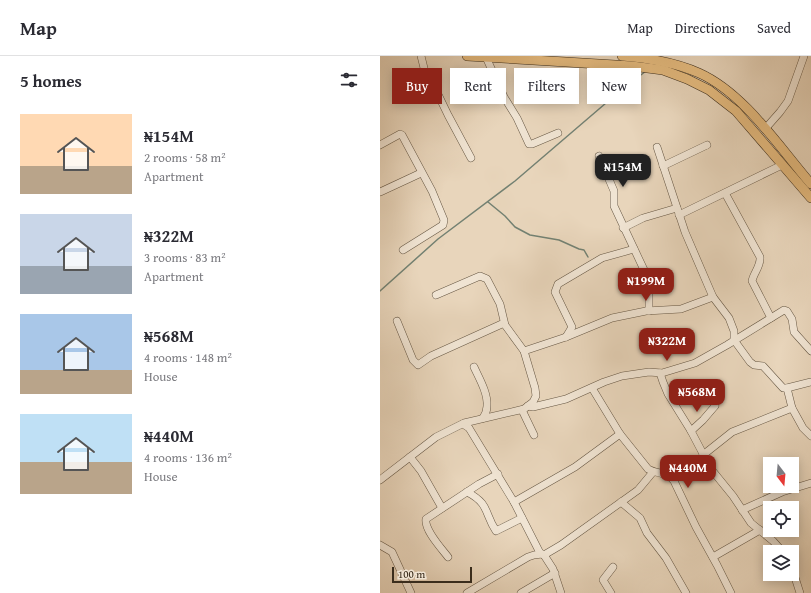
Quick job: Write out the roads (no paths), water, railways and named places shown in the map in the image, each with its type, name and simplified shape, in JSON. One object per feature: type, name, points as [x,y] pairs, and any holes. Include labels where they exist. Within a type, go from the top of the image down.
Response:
[{"type":"main road","points":[[467,56],[542,58],[648,68],[661,63]]},
{"type":"main road","points":[[622,56],[679,65],[700,73],[721,85],[740,101],[811,184]]},
{"type":"main road","points":[[661,63],[709,90],[736,111],[811,198]]},
{"type":"street","points":[[421,56],[425,72],[434,86],[471,158]]},
{"type":"street","points":[[765,129],[788,100],[804,56]]},
{"type":"street","points":[[486,57],[504,97],[517,118],[529,144],[558,133]]},
{"type":"street","points":[[380,146],[400,134],[402,135],[432,191],[444,222],[403,250]]},
{"type":"street","points":[[663,166],[707,145]]},
{"type":"street","points":[[657,147],[678,211],[714,298],[732,324],[734,340],[750,362],[754,365],[763,366],[783,388],[811,382]]},
{"type":"street","points":[[598,156],[614,191],[614,206],[648,282],[650,298],[649,311]]},
{"type":"street","points":[[623,228],[643,218],[678,211],[725,193],[782,165]]},
{"type":"street","points":[[380,192],[421,173]]},
{"type":"street","points":[[725,193],[760,256],[760,263],[752,281],[771,318]]},
{"type":"street","points":[[566,338],[572,327],[556,292],[558,284],[602,258],[634,249]]},
{"type":"street","points":[[436,295],[480,276],[487,279],[500,304],[504,323],[524,352],[535,388],[535,398],[540,406]]},
{"type":"street","points":[[524,352],[566,338],[612,318],[649,311],[681,309],[714,298]]},
{"type":"street","points":[[380,480],[436,437],[483,418],[525,408],[533,408],[566,399],[622,376],[649,372],[660,373],[695,363],[728,345],[784,310],[787,311],[792,319],[794,332],[811,351]]},
{"type":"street","points":[[397,321],[413,360],[418,365],[431,356],[504,323]]},
{"type":"street","points":[[474,367],[487,400],[487,407],[483,418]]},
{"type":"street","points":[[660,373],[668,394],[691,431],[711,469],[751,523],[776,545]]},
{"type":"street","points":[[592,388],[620,434],[644,464],[653,472],[664,474],[672,478],[731,593]]},
{"type":"street","points":[[787,388],[792,408],[803,428],[811,436]]},
{"type":"street","points":[[525,408],[533,402],[535,398]]},
{"type":"street","points":[[691,431],[715,406]]},
{"type":"street","points":[[525,408],[534,435]]},
{"type":"street","points":[[703,455],[732,432],[792,408]]},
{"type":"street","points":[[467,425],[514,502],[533,541],[555,573],[561,593]]},
{"type":"street","points":[[514,502],[575,467],[620,434]]},
{"type":"street","points":[[410,458],[421,471],[442,508]]},
{"type":"street","points":[[467,593],[479,590],[528,557],[543,555],[638,490],[653,472]]},
{"type":"street","points":[[448,557],[429,532],[425,523],[426,519],[498,474]]},
{"type":"street","points":[[799,485],[811,483]]},
{"type":"street","points":[[467,492],[482,502],[496,530],[522,518]]},
{"type":"street","points":[[742,510],[774,493]]},
{"type":"street","points":[[621,502],[640,518],[650,537],[666,558],[686,593]]},
{"type":"street","points":[[713,558],[760,530]]},
{"type":"street","points":[[380,545],[392,552],[411,593]]},
{"type":"street","points":[[611,593],[603,580],[612,567]]},
{"type":"street","points":[[521,593],[555,573]]},
{"type":"street","points":[[796,581],[800,593]]},
{"type":"waterway","points":[[380,291],[438,239],[515,181],[620,91],[646,71]]},
{"type":"waterway","points":[[488,202],[505,216],[515,227],[530,235],[559,240],[584,250],[588,257]]}]
